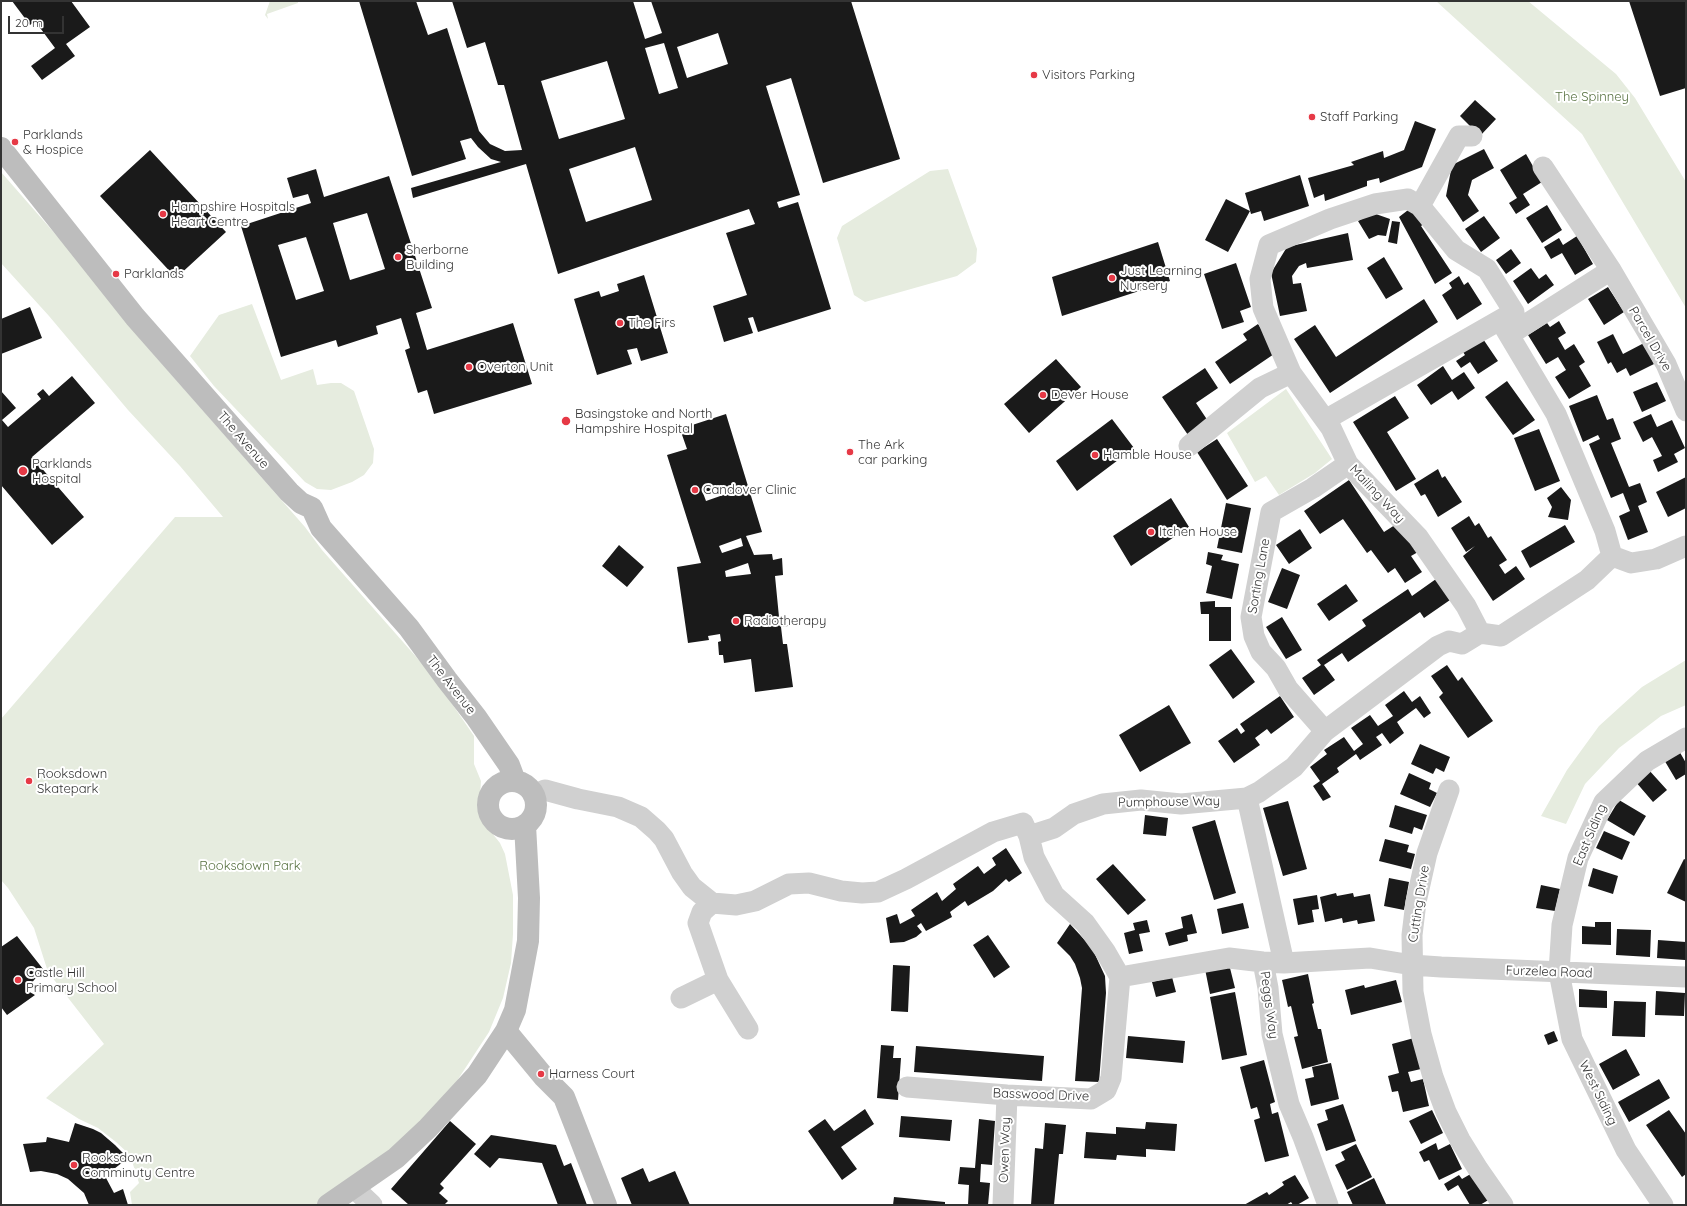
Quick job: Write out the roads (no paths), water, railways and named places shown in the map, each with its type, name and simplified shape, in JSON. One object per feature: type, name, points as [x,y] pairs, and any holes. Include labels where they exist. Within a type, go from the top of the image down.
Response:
[{"type":"street","points":[[1472,136],[1459,136],[1420,206],[1456,250],[1487,269],[1508,322],[1556,414],[1605,531],[1612,556]]},
{"type":"street","name":"The Avenue","points":[[1,148],[135,317],[289,492],[301,503],[312,508],[321,528],[409,628],[509,765],[515,781]]},
{"type":"street","name":"Parcel Drive","points":[[1543,167],[1610,270],[1666,364],[1686,411]]},
{"type":"street","name":"Mailing Way","points":[[1420,206],[1408,199],[1374,204],[1330,219],[1269,245],[1260,279],[1263,308],[1291,373],[1331,428],[1348,464],[1418,537],[1466,606],[1480,634]]},
{"type":"street","points":[[1325,420],[1508,322],[1610,270]]},
{"type":"street","points":[[1189,446],[1260,388],[1291,373]]},
{"type":"street","name":"Sorting Lane","points":[[1325,731],[1288,689],[1276,668],[1261,652],[1254,636],[1251,617],[1270,512],[1313,488],[1348,464]]},
{"type":"street","points":[[1612,556],[1631,563],[1656,559],[1686,546]]},
{"type":"street","points":[[1480,634],[1502,636],[1587,580],[1612,556]]},
{"type":"street","name":"Pumphouse Way","points":[[1029,836],[1054,828],[1074,814],[1103,804],[1141,800],[1181,804],[1247,798],[1259,792],[1294,767],[1325,731],[1438,646],[1449,641],[1462,644],[1480,634]]},
{"type":"street","name":"The Avenue","points":[[484,729],[494,753],[494,788]]},
{"type":"street","name":"East Siding","points":[[1559,972],[1562,925],[1578,858],[1604,802],[1647,761],[1686,738]]},
{"type":"street","points":[[328,1205],[396,1158],[428,1128],[477,1075],[506,1031],[515,1010],[528,941],[529,898],[522,860],[526,815],[530,789],[524,784],[515,781],[508,781],[494,788],[487,802],[490,817],[502,828],[526,815],[545,790],[578,799],[618,807],[635,814],[649,823],[664,839],[687,880],[699,893],[712,903],[736,905],[755,901],[789,884],[809,883],[841,891],[862,893],[878,892],[906,880],[993,832],[1023,823],[1029,836],[1034,857],[1054,895],[1085,923],[1105,951],[1120,977],[1229,958],[1263,962]]},
{"type":"street","name":"Cutting Drive","points":[[1449,790],[1427,853],[1416,902],[1412,935],[1413,992],[1421,1034],[1433,1077],[1446,1112],[1460,1140],[1478,1169],[1504,1205]]},
{"type":"street","name":"Peggs Way","points":[[1247,798],[1284,963],[1263,962],[1268,988],[1272,1034],[1289,1104],[1328,1205]]},
{"type":"street","points":[[712,903],[702,912],[698,923],[718,980],[748,1029]]},
{"type":"street","points":[[1284,963],[1370,958],[1412,965]]},
{"type":"street","name":"Furzelea Road","points":[[1412,965],[1481,970],[1686,977]]},
{"type":"street","name":"West Siding","points":[[1559,972],[1572,1039],[1626,1150],[1663,1205]]},
{"type":"street","name":"Basswood Drive","points":[[908,1087],[1006,1095],[1091,1099],[1106,1090],[1111,1078],[1120,977]]},
{"type":"street","points":[[681,998],[718,980]]},
{"type":"street","points":[[506,1031],[544,1077],[564,1097],[606,1205]]},
{"type":"street","name":"Owen Way","points":[[1003,1205],[1006,1095]]},
{"type":"street","points":[[354,1188],[372,1205]]},
{"type":"place","name":"Visitors Parking","points":[[1034,75]]},
{"type":"place","name":"Staff Parking","points":[[1312,117]]},
{"type":"place","name":"Parklands & Hospice","points":[[15,142]]},
{"type":"place","name":"Hampshire Hospitals Heart Centre","points":[[163,214]]},
{"type":"place","name":"Sherborne Building","points":[[398,257]]},
{"type":"place","name":"Parklands","points":[[116,274]]},
{"type":"place","name":"Just Learning Nursery","points":[[1112,278]]},
{"type":"place","name":"The Firs","points":[[620,323]]},
{"type":"place","name":"Overton Unit","points":[[469,367]]},
{"type":"place","name":"Dever House","points":[[1043,395]]},
{"type":"place","name":"Basingstoke and North Hampshire Hospital","points":[[566,421]]},
{"type":"place","name":"The Ark car parking","points":[[850,452]]},
{"type":"place","name":"Hamble House","points":[[1095,455]]},
{"type":"place","name":"Parklands Hospital","points":[[23,471]]},
{"type":"place","name":"Candover Clinic","points":[[695,490]]},
{"type":"place","name":"Itchen House","points":[[1151,532]]},
{"type":"place","name":"Radiotherapy","points":[[736,621]]},
{"type":"place","name":"Rooksdown Skatepark","points":[[29,781]]},
{"type":"place","name":"Castle Hill Primary School","points":[[18,980]]},
{"type":"place","name":"Harness Court","points":[[541,1074]]},
{"type":"place","name":"Rooksdown Comminuty Centre","points":[[74,1165]]},
{"type":"park label","name":"The Spinney","points":[[1592,97]]},
{"type":"park label","name":"Rooksdown Park","points":[[250,866]]}]
